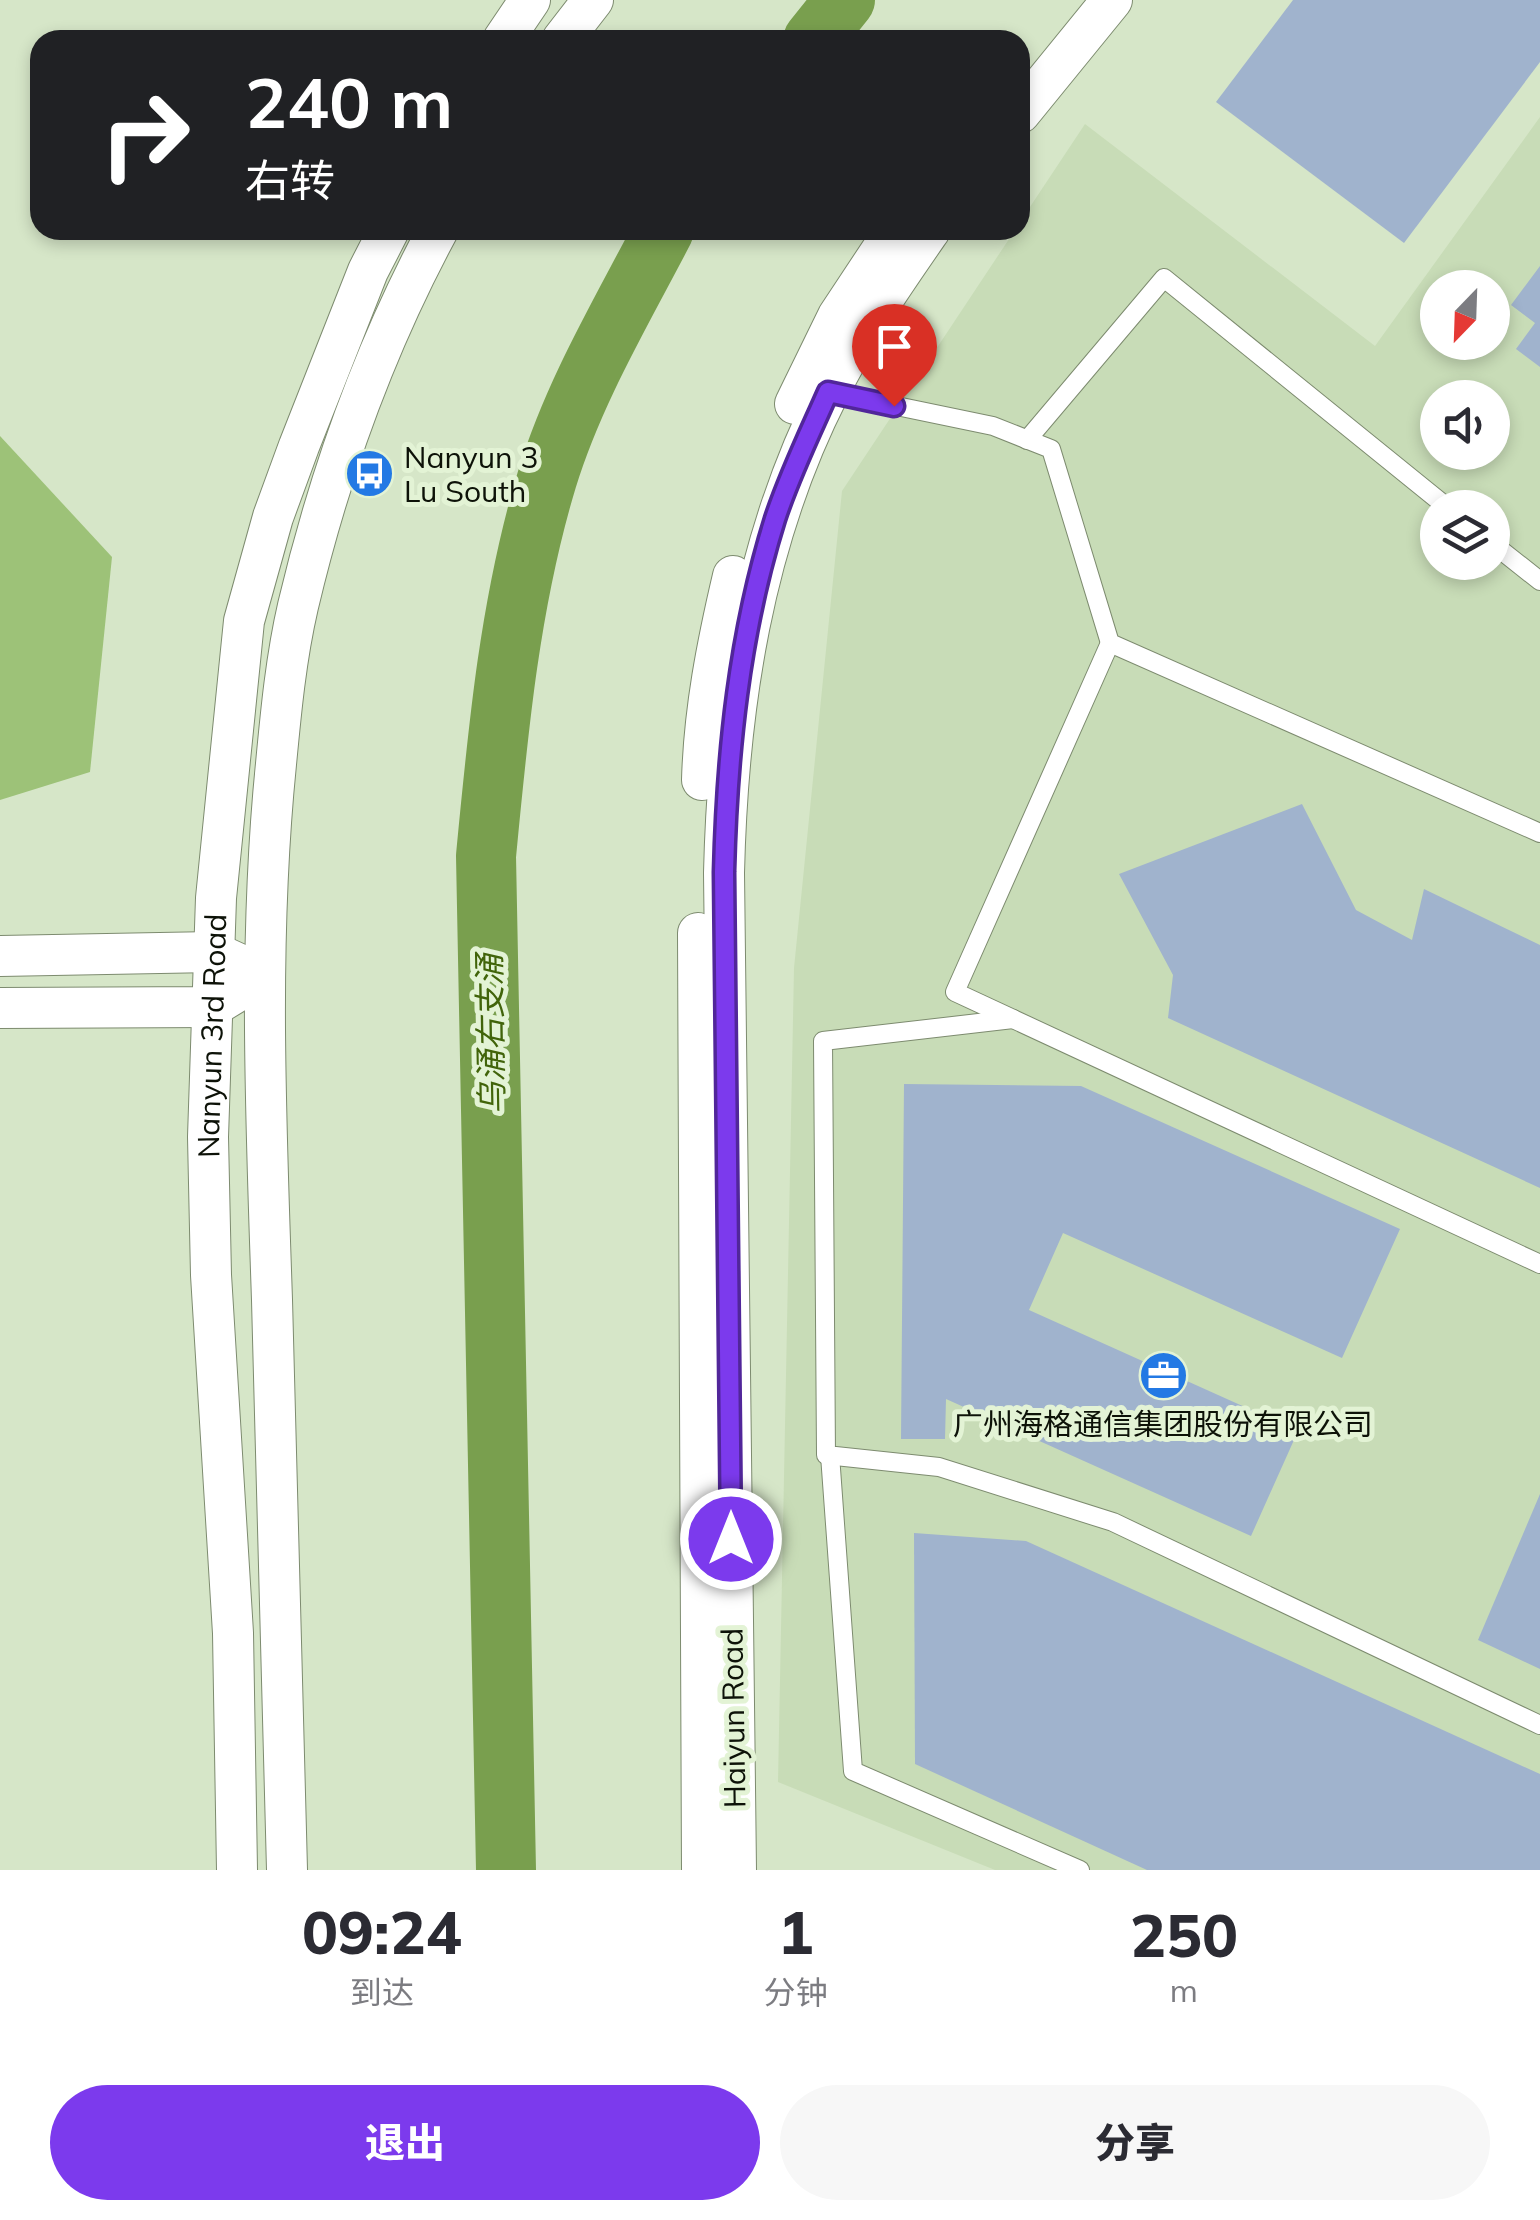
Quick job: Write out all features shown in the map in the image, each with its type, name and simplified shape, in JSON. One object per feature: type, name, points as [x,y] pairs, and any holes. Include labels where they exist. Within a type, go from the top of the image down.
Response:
[{"type":"street","points":[[510,30],[530,0]]},
{"type":"street","points":[[570,30],[593,0]]},
{"type":"street","points":[[1030,58],[1078,0]]},
{"type":"street","points":[[1030,101],[1112,0]]},
{"type":"street","name":"Nanyun 3rd Road","points":[[237,1870],[232,1633],[211,1275],[208,1136],[212,952],[244,621],[298,446],[384,240]]},
{"type":"street","name":"Nanyun 3rd Road","points":[[287,1870],[264,974],[270,815],[282,696],[298,609],[347,432],[374,362],[433,240]]},
{"type":"street","name":"Haiyun Road","points":[[702,1870],[696,1030],[704,726],[717,642],[738,556],[772,458],[825,340],[889,240]]},
{"type":"street","name":"Haiyun Road","points":[[736,1870],[725,962],[726,786],[736,691],[776,518],[828,392],[923,240]]},
{"type":"street","points":[[0,956],[212,952],[264,974]]},
{"type":"street","points":[[0,1008],[212,1007],[264,974]]},
{"type":"lane","points":[[1027,440],[1164,278],[1426,490]]},
{"type":"lane","points":[[828,392],[993,426],[1051,449],[1110,643],[956,992],[1540,1264]]},
{"type":"lane","points":[[1510,558],[1540,582]]},
{"type":"lane","points":[[1110,643],[1540,832]]},
{"type":"lane","points":[[1013,1019],[823,1040],[826,1455],[940,1466],[1113,1522],[1540,1724]]},
{"type":"lane","points":[[830,1456],[853,1771],[1080,1870]]},
{"type":"shaded area","name":"广州海格通信集团股份有限公司","points":[[1540,117],[1540,1870],[995,1870],[778,1782],[794,968],[842,491],[1008,240],[1030,240],[1030,207],[1085,124],[1375,346],[1420,284],[1420,360],[1510,360],[1510,270],[1430,270]]},
{"type":"green space","points":[[0,436],[112,557],[90,772],[0,800]]},
{"type":"building","points":[[1293,0],[1540,0],[1540,62],[1404,243],[1216,102]]},
{"type":"building","points":[[1540,266],[1540,367],[1516,349],[1535,323],[1511,305]]},
{"type":"building","points":[[1302,804],[1356,910],[1412,940],[1424,889],[1540,945],[1540,1188],[1168,1018],[1173,975],[1119,874]]},
{"type":"building","points":[[904,1084],[1081,1086],[1400,1229],[1342,1358],[1063,1233],[1029,1310],[1298,1431],[1251,1536],[946,1399],[945,1439],[901,1439]]},
{"type":"building","points":[[1540,1494],[1540,1669],[1478,1640]]},
{"type":"building","points":[[914,1533],[1026,1541],[1540,1774],[1540,1870],[1147,1870],[915,1764]]},
{"type":"waterway","name":"乌涌右支涌","points":[[821,30],[845,0]]},
{"type":"waterway","name":"乌涌右支涌","points":[[506,1870],[486,856],[501,714],[534,525],[558,446],[585,383],[659,240]]},
{"type":"place","name":"Nanyun 3 Lu South","points":[[369,474]]},
{"type":"place","name":"广州海格通信集团股份有限公司","points":[[1163,1375]]},
{"type":"route","points":[[731,1539],[724,872],[726,786],[736,691],[776,518],[828,392],[894,406]]}]
